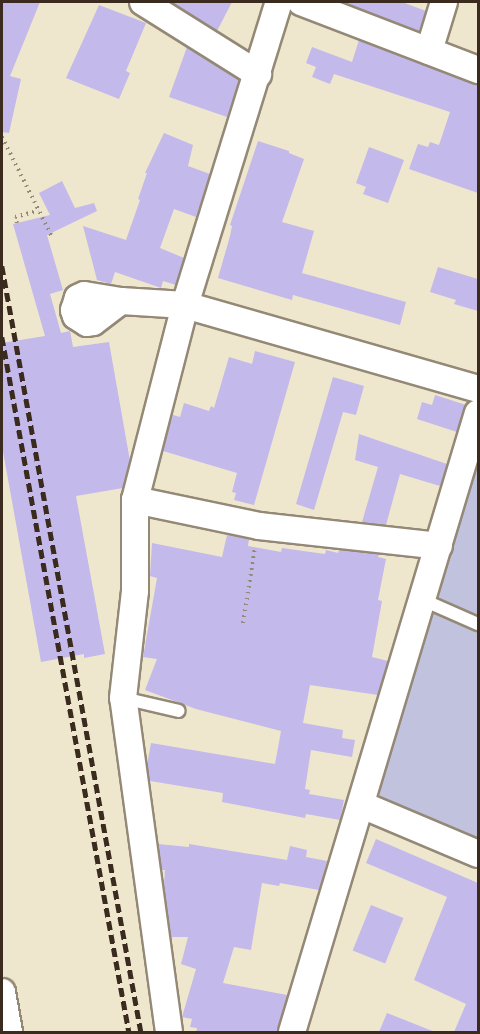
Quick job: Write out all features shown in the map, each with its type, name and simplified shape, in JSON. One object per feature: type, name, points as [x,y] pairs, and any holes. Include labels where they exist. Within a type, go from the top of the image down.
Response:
[{"type":"street","points":[[143,2],[258,74]]},
{"type":"street","points":[[169,1032],[123,698],[135,591],[135,500],[185,305],[279,2]]},
{"type":"street","points":[[301,2],[478,70]]},
{"type":"street","points":[[429,51],[444,2]]},
{"type":"street","points":[[121,301],[185,305],[478,389]]},
{"type":"street","points":[[292,1032],[439,546],[475,440],[478,413]]},
{"type":"street","points":[[135,500],[259,526],[439,546]]},
{"type":"street","points":[[362,805],[478,854]]},
{"type":"street","points":[[2,992],[9,1032]]},
{"type":"lane","points":[[423,600],[478,624]]},
{"type":"lane","points":[[123,698],[180,711]]},
{"type":"path","points":[[2,137],[51,235]]},
{"type":"path","points":[[17,223],[15,217],[38,211]]},
{"type":"path","points":[[243,623],[259,526]]},
{"type":"shaded area","points":[[476,470],[478,471],[478,840],[378,795]]},
{"type":"building","points":[[2,2],[40,2],[10,76],[21,79],[9,133],[2,132]]},
{"type":"building","points":[[170,2],[232,2],[217,31]]},
{"type":"building","points":[[342,2],[402,2],[426,11],[419,31]]},
{"type":"building","points":[[99,5],[146,23],[126,71],[130,73],[119,99],[66,78]]},
{"type":"building","points":[[359,40],[478,85],[478,193],[409,169],[418,144],[428,147],[430,142],[439,145],[450,112],[334,74],[330,84],[312,77],[316,67],[306,63],[312,47],[352,62]]},
{"type":"building","points":[[187,47],[239,80],[227,117],[169,97]]},
{"type":"building","points":[[164,133],[193,145],[188,166],[210,174],[196,217],[174,209],[160,248],[184,258],[176,285],[163,281],[161,288],[115,272],[111,284],[97,280],[83,226],[126,240],[140,200],[138,199],[147,173],[145,173]]},
{"type":"building","points":[[258,141],[289,151],[304,159],[282,222],[314,231],[302,273],[406,302],[400,325],[293,295],[292,300],[218,278],[230,236],[232,226],[230,225]]},
{"type":"building","points":[[369,147],[404,160],[388,203],[363,194],[366,187],[356,183]]},
{"type":"building","points":[[62,181],[75,208],[94,203],[97,211],[47,235],[63,290],[50,294],[61,333],[70,331],[73,347],[109,342],[130,461],[123,488],[76,496],[105,654],[84,658],[84,654],[41,662],[2,446],[2,343],[45,336],[13,224],[50,215],[39,193]]},
{"type":"building","points":[[438,267],[478,279],[478,311],[454,304],[456,300],[430,292]]},
{"type":"building","points":[[255,351],[295,362],[254,505],[234,500],[236,493],[232,492],[237,473],[163,451],[173,415],[180,417],[184,403],[209,411],[211,406],[214,408],[229,357],[252,364]]},
{"type":"building","points":[[333,377],[364,386],[356,415],[343,412],[314,510],[296,504]]},
{"type":"building","points":[[435,395],[466,405],[457,432],[417,419],[422,402],[432,405]]},
{"type":"building","points":[[359,434],[447,464],[440,486],[400,474],[386,525],[362,522],[378,467],[355,460]]},
{"type":"building","points":[[227,535],[249,539],[248,546],[281,552],[282,548],[325,554],[326,550],[338,553],[339,550],[379,554],[378,557],[386,559],[378,600],[382,601],[372,657],[388,661],[378,695],[310,685],[303,723],[343,730],[342,738],[355,740],[352,757],[311,750],[305,789],[310,790],[309,794],[344,800],[340,820],[306,814],[305,818],[222,802],[223,793],[150,781],[147,765],[151,743],[275,764],[281,731],[196,709],[145,690],[157,659],[143,657],[157,578],[150,576],[152,543],[222,557]]},
{"type":"building","points":[[376,839],[478,883],[478,1032],[454,1032],[466,1004],[414,980],[447,897],[366,863]]},
{"type":"building","points":[[158,844],[189,847],[189,844],[287,860],[290,846],[307,850],[306,857],[327,861],[319,890],[280,883],[279,886],[262,883],[251,950],[234,947],[223,983],[287,995],[277,1032],[196,1032],[197,1028],[190,1027],[192,1019],[182,1017],[196,969],[181,964],[188,937],[171,937],[164,885],[165,870],[162,870]]},
{"type":"building","points":[[371,905],[403,918],[385,964],[353,950]]},
{"type":"building","points":[[387,1013],[435,1032],[379,1032]]},
{"type":"railway","points":[[2,266],[141,1032]]},
{"type":"railway","points":[[2,337],[129,1032]]}]
